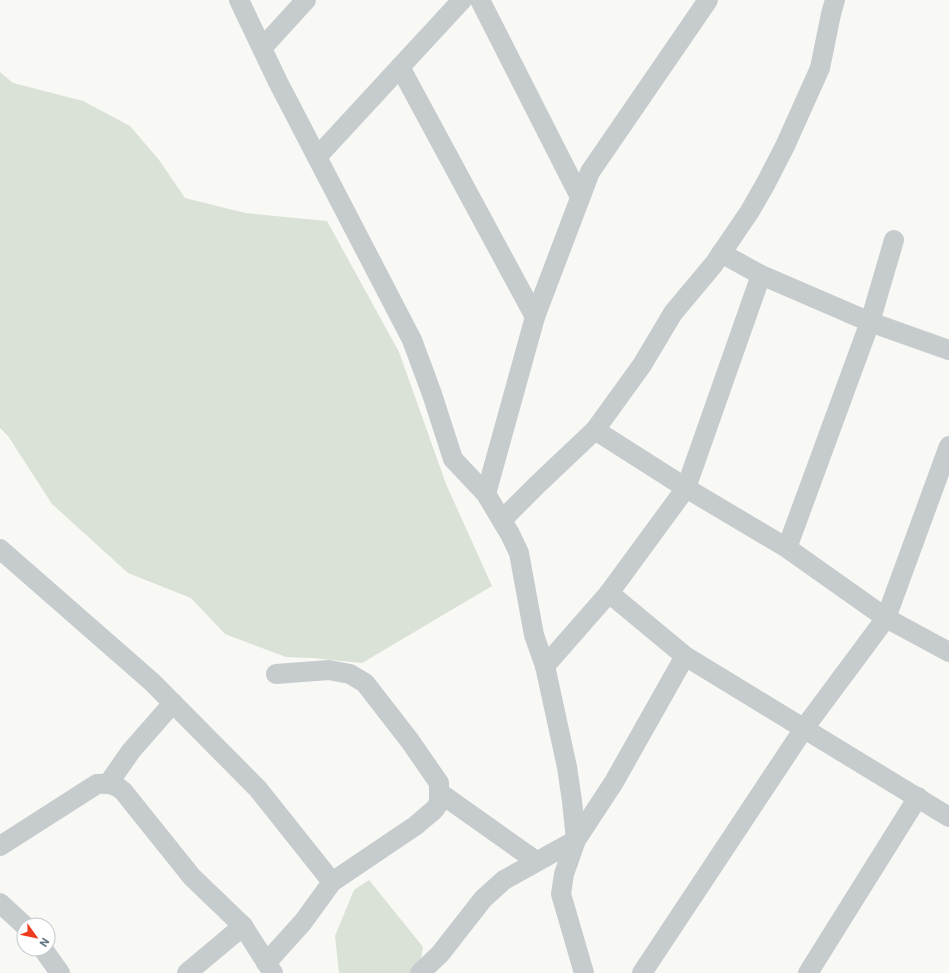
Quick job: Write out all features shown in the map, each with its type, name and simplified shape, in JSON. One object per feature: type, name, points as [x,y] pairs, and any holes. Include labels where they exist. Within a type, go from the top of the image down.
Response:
[{"type":"street","points":[[239,0],[317,157],[412,340],[432,394],[453,459],[486,494],[502,520],[519,553],[534,635],[545,666],[567,767],[576,840]]},
{"type":"street","points":[[262,48],[306,0]]},
{"type":"street","points":[[317,157],[462,0]]},
{"type":"street","points":[[480,0],[580,197]]},
{"type":"street","points":[[486,494],[535,318],[590,172],[708,0]]},
{"type":"street","points":[[502,520],[595,430],[642,365],[673,313],[722,253],[745,218],[766,183],[800,114],[820,68],[831,14],[836,0]]},
{"type":"street","points":[[400,67],[535,318]]},
{"type":"street","points":[[787,548],[870,322],[894,240]]},
{"type":"street","points":[[722,253],[761,275],[870,322],[949,350]]},
{"type":"street","points":[[545,666],[609,593],[686,488],[761,275]]},
{"type":"street","points":[[595,430],[686,488],[787,548],[886,618],[949,652]]},
{"type":"street","points":[[642,973],[805,727],[886,618],[949,446]]},
{"type":"street","points":[[0,549],[152,682],[173,703],[258,789],[332,882]]},
{"type":"street","points":[[609,593],[686,656],[805,727],[949,817]]},
{"type":"street","points":[[584,973],[561,894],[564,874],[576,840],[614,782],[686,656]]},
{"type":"street","points":[[0,846],[97,784],[108,784],[118,787],[123,791],[192,877],[243,926],[269,968],[332,882],[414,826],[434,810],[439,803],[440,793],[439,783],[410,741],[365,683],[350,674],[329,670],[276,674]]},
{"type":"street","points":[[108,784],[131,751],[173,703]]},
{"type":"street","points":[[440,793],[536,861]]},
{"type":"street","points":[[808,973],[918,797]]},
{"type":"street","points":[[420,973],[440,954],[484,899],[504,880],[576,840]]},
{"type":"street","points":[[0,903],[16,918]]},
{"type":"street","points":[[187,973],[243,926]]},
{"type":"street","points":[[49,957],[60,973]]},
{"type":"shaded area","points":[[0,72],[13,83],[83,101],[130,126],[159,160],[185,198],[245,213],[327,221],[399,352],[446,484],[492,586],[362,663],[286,657],[225,634],[191,598],[128,573],[52,504],[8,436],[0,428]]},
{"type":"shaded area","points":[[369,880],[423,947],[419,971],[416,973],[339,973],[335,936],[354,890]]}]
